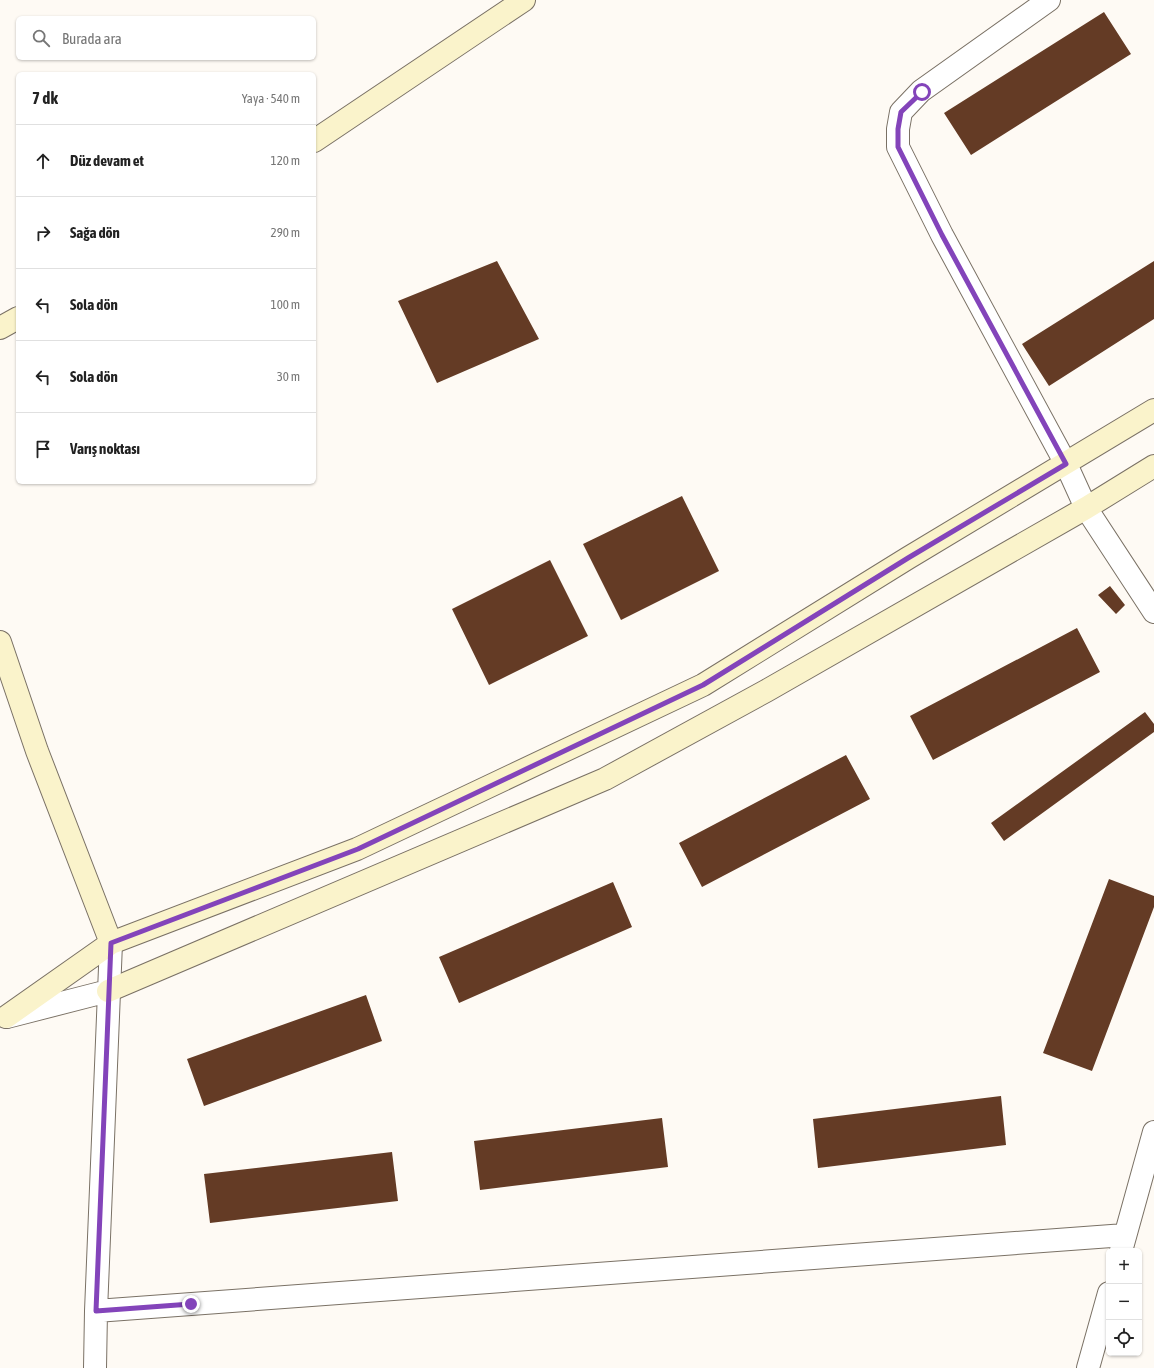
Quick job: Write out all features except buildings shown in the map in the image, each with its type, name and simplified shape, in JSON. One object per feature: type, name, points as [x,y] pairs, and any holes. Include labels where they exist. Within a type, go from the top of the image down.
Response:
[{"type":"street","points":[[316,140],[524,0]]},
{"type":"street","points":[[1049,0],[922,92],[901,112],[898,129],[898,147],[942,235],[1066,464],[1086,508],[1154,612]]},
{"type":"street","points":[[0,328],[16,319]]},
{"type":"street","points":[[3,1018],[111,943],[358,849],[703,685],[908,558],[1154,410]]},
{"type":"street","points":[[3,1018],[108,991],[605,779],[766,691],[1086,508],[1154,466]]},
{"type":"street","points":[[0,642],[36,751],[111,943],[95,1368]]},
{"type":"street","points":[[96,1311],[1123,1243],[1154,1132]]},
{"type":"street","points":[[1088,1368],[1106,1305]]},
{"type":"route","points":[[191,1304],[96,1311],[111,943],[358,849],[703,685],[908,558],[1066,464],[942,235],[898,147],[898,129],[901,112],[922,92]]}]
